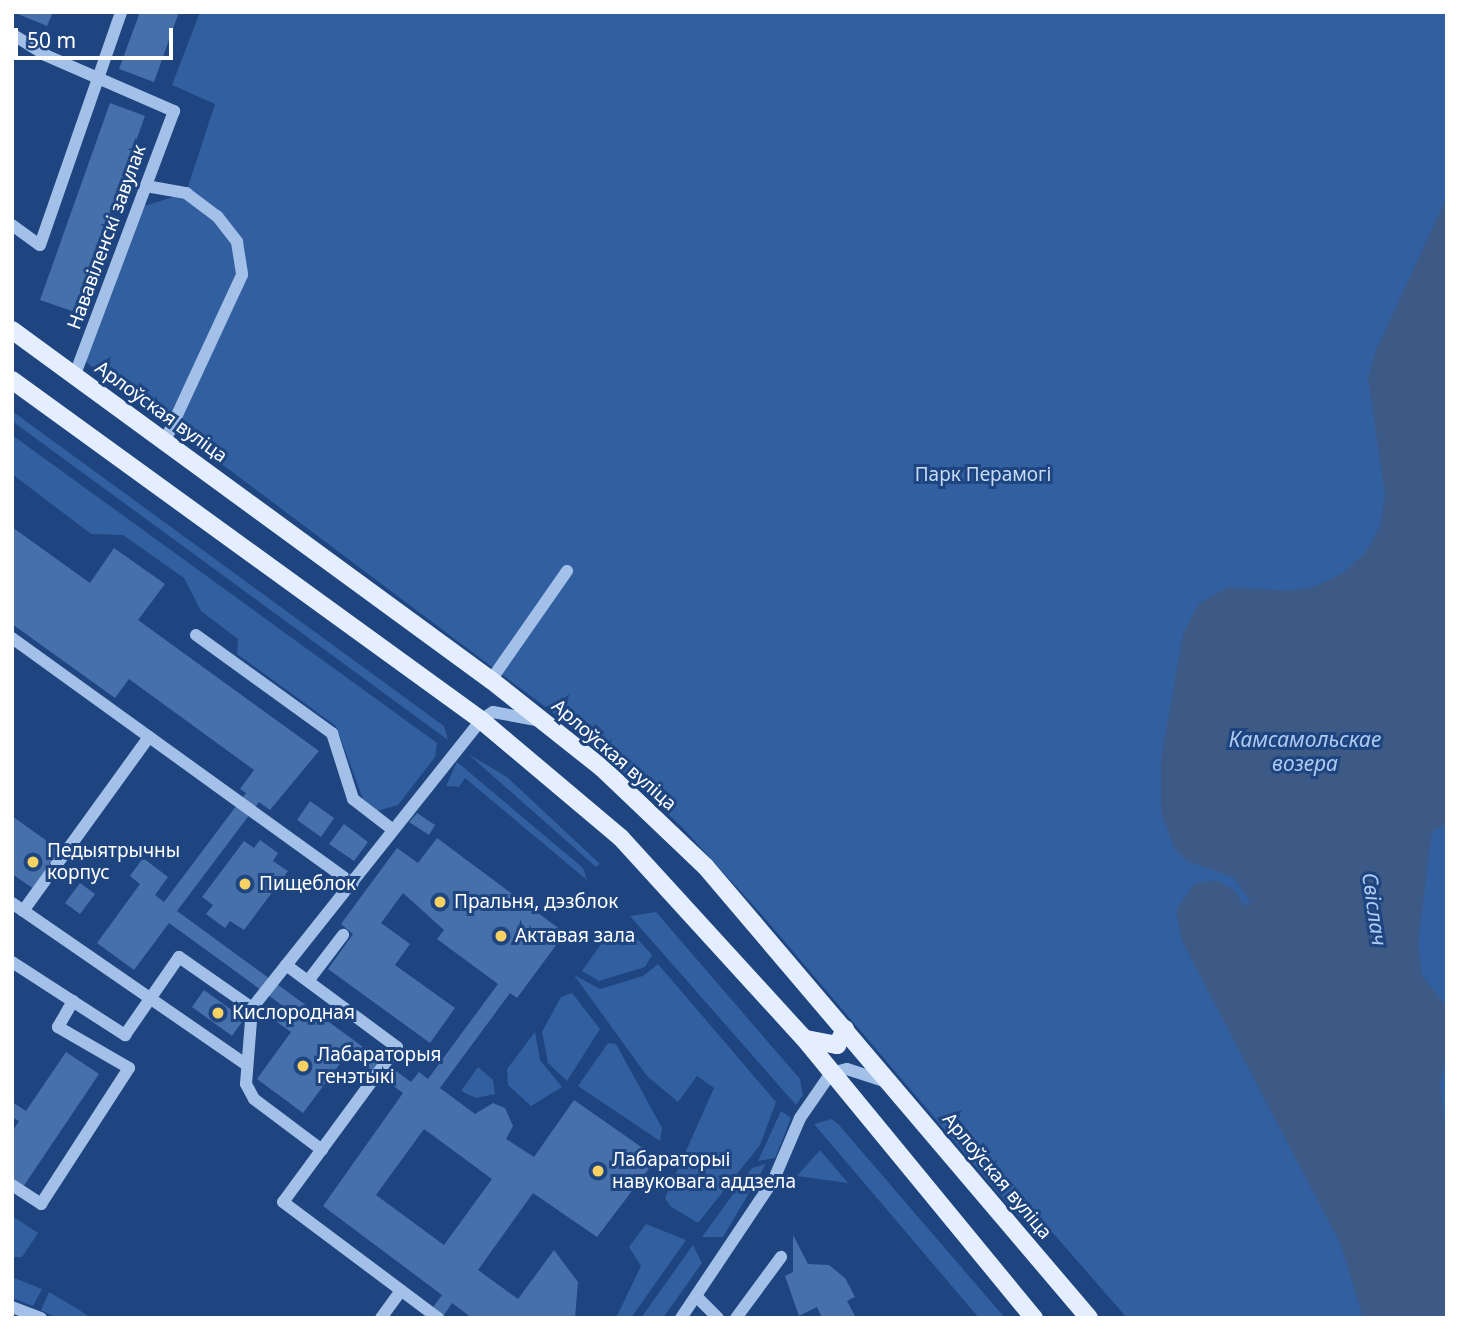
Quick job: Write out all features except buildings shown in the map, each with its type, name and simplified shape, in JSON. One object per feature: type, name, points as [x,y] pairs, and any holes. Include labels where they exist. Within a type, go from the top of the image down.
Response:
[{"type":"main road","name":"Арлоўская вуліца","points":[[12,330],[491,680],[602,768],[705,866],[901,1093],[1089,1318]]},
{"type":"main road","points":[[12,380],[481,720],[621,838],[803,1037],[1034,1318]]},
{"type":"main road","points":[[803,1037],[828,1047],[843,1039],[845,1029]]},
{"type":"street","points":[[12,225],[40,245],[121,12]]},
{"type":"street","points":[[12,34],[98,80]]},
{"type":"street","name":"Нававіленскі завулак","points":[[75,376],[174,111],[98,80]]},
{"type":"street","points":[[146,186],[186,193],[217,216],[237,243],[242,275],[165,441]]},
{"type":"street","points":[[491,680],[567,571]]},
{"type":"street","points":[[196,635],[332,733],[353,799],[391,829]]},
{"type":"street","points":[[12,638],[353,884]]},
{"type":"street","points":[[322,1150],[254,1099],[246,1084],[252,1008],[353,884],[391,829],[481,720],[494,712],[508,713],[548,725]]},
{"type":"street","points":[[149,737],[18,907],[149,1000],[247,1065]]},
{"type":"street","points":[[307,981],[343,935]]},
{"type":"street","points":[[12,962],[125,1035],[179,957],[252,1008]]},
{"type":"street","points":[[286,965],[397,1047],[283,1202],[438,1318]]},
{"type":"street","points":[[12,1185],[41,1204],[129,1068],[58,1027],[73,1001]]},
{"type":"street","points":[[681,1318],[774,1179],[800,1118],[831,1073],[869,1073],[901,1093]]},
{"type":"street","points":[[736,1318],[781,1257]]},
{"type":"street","points":[[381,1318],[401,1290]]},
{"type":"street","points":[[696,1296],[718,1318]]},
{"type":"street","points":[[12,1307],[41,1318]]},
{"type":"green space","name":"Парк Перамогі","points":[[200,12],[1447,12],[1447,1318],[1127,1318],[1053,1233],[1018,1216],[762,915],[681,826],[584,736],[82,359],[138,208],[186,193],[215,104],[172,85]]},
{"type":"green space","points":[[12,411],[444,726],[448,740],[12,421]]},
{"type":"green space","points":[[12,435],[437,743],[435,757],[398,805],[377,811],[363,799],[336,726],[237,654],[238,639],[201,611],[184,578],[123,535],[91,534],[12,474]]},
{"type":"green space","points":[[468,754],[507,777],[600,864],[596,867]]},
{"type":"green space","points":[[457,762],[583,868],[587,880],[465,778],[459,787],[446,786]]},
{"type":"green space","points":[[656,912],[800,1079],[803,1095],[796,1105],[630,916]]},
{"type":"green space","points":[[631,932],[652,955],[645,967],[599,981],[582,971],[604,940],[619,941]]},
{"type":"green space","points":[[658,964],[776,1102],[760,1145],[698,1223],[670,1206],[665,1198],[714,1088],[697,1076],[678,1102],[647,1076],[574,975],[600,989],[643,976]]},
{"type":"green space","points":[[572,993],[600,1029],[567,1081],[548,1063],[542,1032],[561,997]]},
{"type":"green space","points":[[535,1032],[540,1060],[562,1087],[531,1106],[508,1085],[507,1069]]},
{"type":"green space","points":[[608,1043],[616,1044],[662,1128],[660,1141],[578,1086]]},
{"type":"green space","points":[[478,1067],[493,1080],[495,1094],[476,1098],[461,1091]]},
{"type":"green space","points":[[781,1111],[791,1118],[775,1158],[758,1161]]},
{"type":"green space","points":[[832,1119],[1005,1318],[979,1318],[814,1124]]},
{"type":"green space","points":[[820,1150],[848,1183],[797,1176]]},
{"type":"green space","points":[[766,1164],[723,1237],[702,1237],[752,1168]]},
{"type":"green space","points":[[12,1216],[38,1233],[22,1257],[12,1257]]},
{"type":"green space","points":[[646,1224],[686,1240],[631,1318],[616,1318],[641,1266],[629,1247]]},
{"type":"green space","points":[[693,1245],[702,1263],[663,1318],[641,1318]]},
{"type":"green space","points":[[12,1277],[42,1289],[33,1306],[12,1298]]},
{"type":"green space","points":[[49,1292],[91,1318],[56,1318],[41,1310]]},
{"type":"water","name":"Камсамольскае возера","points":[[1447,197],[1447,823],[1432,832],[1418,944],[1422,975],[1445,1005],[1447,1052],[1440,1083],[1447,1145],[1447,1318],[1363,1318],[1341,1245],[1182,941],[1176,911],[1194,884],[1216,880],[1234,890],[1245,906],[1251,902],[1233,877],[1187,861],[1174,848],[1161,811],[1161,759],[1183,634],[1199,603],[1229,587],[1289,591],[1316,586],[1343,573],[1365,553],[1380,527],[1385,495],[1368,378],[1376,350]]},
{"type":"place","name":"Педыятрычны корпус","points":[[33,862]]},
{"type":"place","name":"Пищеблок","points":[[245,884]]},
{"type":"place","name":"Пральня, дэзблок","points":[[440,902]]},
{"type":"place","name":"Актавая зала","points":[[501,936]]},
{"type":"place","name":"Кислородная","points":[[218,1013]]},
{"type":"place","name":"Лабараторыя генэтыкі","points":[[303,1066]]},
{"type":"place","name":"Лабараторыі навуковага аддзела","points":[[598,1171]]},
{"type":"water label","name":"Свіслач","points":[[1375,909]]}]
